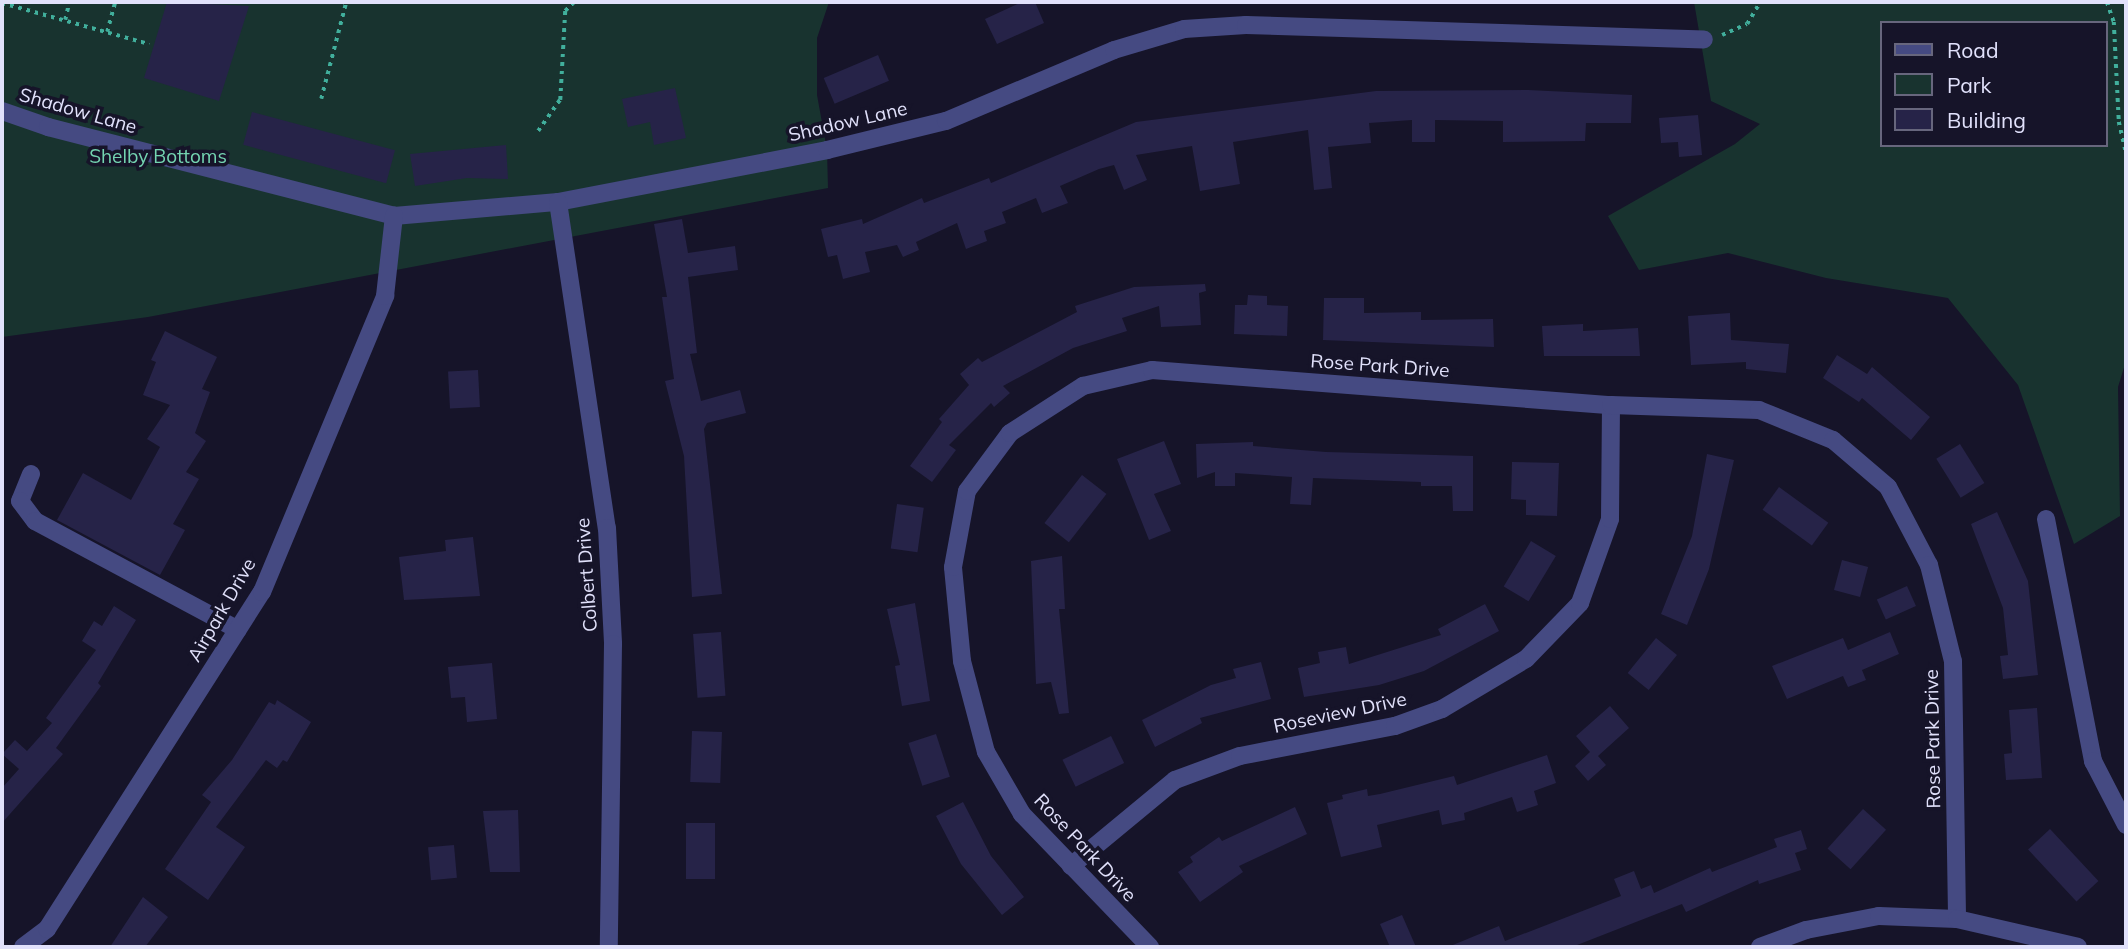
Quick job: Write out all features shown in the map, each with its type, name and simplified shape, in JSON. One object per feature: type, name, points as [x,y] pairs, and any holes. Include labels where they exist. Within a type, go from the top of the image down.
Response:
[{"type":"street","name":"Shadow Lane","points":[[2,111],[48,127],[394,216],[558,202],[827,150],[946,121],[1114,50],[1184,29],[1245,25],[1704,39]]},
{"type":"street","name":"Colbert Drive","points":[[558,202],[607,528],[613,644],[609,947]]},
{"type":"street","name":"Airpark Drive","points":[[23,947],[47,929],[262,592],[385,296],[394,216]]},
{"type":"street","name":"Rose Park Drive","points":[[1150,947],[1022,814],[986,752],[962,661],[953,567],[967,491],[1010,433],[1083,386],[1152,370],[1611,405],[1759,410],[1833,440],[1888,487],[1929,565],[1953,661],[1958,919]]},
{"type":"street","name":"Roseview Drive","points":[[1071,866],[1175,780],[1240,756],[1395,726],[1442,709],[1526,659],[1580,603],[1610,519],[1611,405]]},
{"type":"street","points":[[32,474],[20,500],[35,521],[238,630]]},
{"type":"street","points":[[2046,519],[2093,761],[2126,825]]},
{"type":"street","points":[[1760,947],[1806,930],[1879,916],[1958,919],[2078,947]]},
{"type":"path","points":[[22,8],[24,2]]},
{"type":"path","points":[[65,20],[69,2]]},
{"type":"path","points":[[107,32],[115,2]]},
{"type":"path","points":[[321,99],[346,2]]},
{"type":"path","points":[[538,131],[561,100],[565,11],[574,2]]},
{"type":"path","points":[[1704,39],[1743,28],[1759,2]]},
{"type":"path","points":[[2107,2],[2114,22],[2119,122],[2126,153]]},
{"type":"path","points":[[2,3],[149,44]]},
{"type":"green space","name":"Shelby Bottoms","points":[[2,2],[829,2],[817,38],[817,95],[827,150],[828,188],[148,317],[2,337]]},
{"type":"green space","points":[[1694,2],[2126,2],[2126,361],[2118,387],[2120,516],[2074,544],[2018,385],[1948,298],[1826,278],[1728,253],[1639,270],[1608,216],[1735,144],[1760,124],[1711,101]]},
{"type":"building","points":[[167,2],[249,6],[219,101],[144,78]]},
{"type":"building","points":[[1022,2],[1035,2],[1044,23],[997,44],[985,19]]},
{"type":"building","points":[[878,55],[889,81],[835,104],[824,78]]},
{"type":"building","points":[[675,88],[686,138],[654,145],[650,122],[628,127],[622,99]]},
{"type":"building","points":[[1528,90],[1632,95],[1631,123],[1586,123],[1585,141],[1503,142],[1503,121],[1435,120],[1435,142],[1412,142],[1412,120],[1369,123],[1371,143],[1328,147],[1332,188],[1314,190],[1308,130],[1233,142],[1240,184],[1200,191],[1192,146],[1136,155],[1147,180],[1124,190],[1114,165],[1099,169],[1060,186],[1068,203],[1042,213],[1036,198],[1002,212],[1006,223],[984,231],[987,241],[966,249],[957,223],[916,242],[919,250],[903,257],[897,245],[865,252],[870,272],[843,279],[837,255],[828,257],[821,229],[862,219],[863,224],[922,198],[924,203],[989,178],[991,183],[1136,122],[1376,91]]},
{"type":"building","points":[[252,112],[395,150],[386,183],[243,145]]},
{"type":"building","points":[[1698,115],[1702,155],[1679,157],[1678,142],[1661,143],[1659,118]]},
{"type":"building","points":[[506,145],[508,179],[467,178],[415,186],[410,154]]},
{"type":"building","points":[[682,219],[688,253],[735,246],[738,270],[688,277],[697,353],[690,354],[701,401],[740,390],[746,413],[707,423],[704,429],[722,594],[692,597],[684,456],[665,381],[674,379],[662,297],[667,297],[654,224]]},
{"type":"building","points":[[1205,284],[1206,291],[1199,293],[1201,325],[1161,327],[1159,306],[1122,318],[1127,331],[1073,348],[1003,386],[1010,393],[994,407],[991,403],[949,445],[956,450],[932,482],[910,466],[942,422],[939,419],[969,385],[960,374],[978,358],[982,362],[1077,312],[1075,306],[1134,287]]},
{"type":"building","points":[[1248,295],[1267,296],[1267,305],[1288,306],[1287,336],[1234,334],[1235,305],[1247,305]]},
{"type":"building","points":[[1324,298],[1364,298],[1364,313],[1421,312],[1421,320],[1493,319],[1494,347],[1323,340]]},
{"type":"building","points":[[1730,313],[1731,340],[1789,344],[1786,373],[1746,369],[1746,362],[1691,365],[1688,316]]},
{"type":"building","points":[[1583,324],[1583,331],[1638,328],[1640,356],[1544,356],[1542,326]]},
{"type":"building","points":[[165,331],[217,357],[202,389],[210,392],[195,433],[206,441],[186,472],[199,479],[173,524],[185,530],[160,575],[57,520],[83,473],[131,500],[160,447],[147,439],[170,405],[143,395],[156,362],[151,360]]},
{"type":"building","points":[[1837,355],[1867,374],[1872,367],[1930,417],[1911,440],[1862,398],[1859,402],[1823,378]]},
{"type":"building","points":[[478,370],[480,407],[450,409],[448,372]]},
{"type":"building","points":[[1164,441],[1181,484],[1154,494],[1171,531],[1149,540],[1117,459]]},
{"type":"building","points":[[1253,442],[1253,446],[1326,452],[1473,456],[1473,511],[1453,511],[1452,486],[1421,486],[1421,482],[1313,478],[1311,505],[1290,504],[1292,477],[1235,473],[1235,486],[1215,486],[1215,472],[1197,478],[1196,444]]},
{"type":"building","points":[[1960,444],[1984,483],[1961,498],[1936,459]]},
{"type":"building","points":[[1707,454],[1734,460],[1709,569],[1687,625],[1661,614],[1692,536]]},
{"type":"building","points":[[1512,462],[1559,463],[1557,516],[1526,515],[1526,500],[1511,499]]},
{"type":"building","points":[[1082,475],[1106,494],[1069,542],[1044,523]]},
{"type":"building","points":[[1779,487],[1828,523],[1812,546],[1763,510]]},
{"type":"building","points":[[897,504],[924,508],[917,552],[891,549]]},
{"type":"building","points":[[1997,512],[2028,581],[2038,675],[2003,679],[2000,656],[2008,655],[2003,608],[1971,524]]},
{"type":"building","points":[[473,537],[480,596],[404,600],[399,557],[446,551],[445,540]]},
{"type":"building","points":[[1531,541],[1556,556],[1529,601],[1504,586]]},
{"type":"building","points":[[1062,556],[1065,609],[1059,609],[1069,713],[1059,714],[1051,682],[1036,684],[1031,561]]},
{"type":"building","points":[[1842,560],[1868,567],[1860,597],[1834,590]]},
{"type":"building","points":[[1907,586],[1916,606],[1886,620],[1877,599]]},
{"type":"building","points":[[915,603],[930,701],[902,706],[895,666],[900,665],[887,609]]},
{"type":"building","points":[[1485,604],[1499,631],[1424,671],[1379,685],[1304,697],[1298,668],[1320,663],[1318,652],[1346,647],[1349,664],[1441,635],[1438,629]]},
{"type":"building","points":[[114,606],[136,620],[98,683],[101,686],[56,748],[63,754],[2,823],[2,788],[19,769],[2,754],[15,740],[27,751],[52,723],[46,718],[96,650],[82,641],[94,621],[102,626]]},
{"type":"building","points":[[721,632],[725,696],[698,698],[693,634]]},
{"type":"building","points":[[1890,632],[1899,654],[1862,670],[1866,680],[1848,687],[1843,676],[1787,699],[1772,666],[1843,638],[1848,650]]},
{"type":"building","points":[[1656,638],[1677,655],[1649,690],[1628,673]]},
{"type":"building","points":[[1261,662],[1271,699],[1200,718],[1202,723],[1155,747],[1142,720],[1211,685],[1236,678],[1233,669]]},
{"type":"building","points":[[492,663],[497,719],[467,722],[465,697],[451,698],[448,667]]},
{"type":"building","points":[[277,700],[311,722],[287,762],[283,760],[277,768],[266,760],[216,827],[245,847],[208,900],[165,869],[211,802],[202,795],[232,760],[269,702],[275,705]]},
{"type":"building","points":[[1610,706],[1629,728],[1598,756],[1606,765],[1588,781],[1575,766],[1590,752],[1576,736]]},
{"type":"building","points":[[2037,708],[2042,778],[2006,780],[2004,754],[2012,753],[2009,710]]},
{"type":"building","points":[[692,731],[722,732],[720,783],[690,782]]},
{"type":"building","points":[[936,734],[950,777],[922,786],[908,743]]},
{"type":"building","points":[[1111,736],[1124,763],[1076,787],[1062,760]]},
{"type":"building","points":[[1547,755],[1556,783],[1534,791],[1538,805],[1517,812],[1512,797],[1464,813],[1465,820],[1442,825],[1439,810],[1377,825],[1382,847],[1341,857],[1327,803],[1343,799],[1342,795],[1367,789],[1368,796],[1380,794],[1454,776],[1457,785]]},
{"type":"building","points":[[963,802],[991,856],[1024,897],[1002,915],[961,864],[936,816]]},
{"type":"building","points":[[1295,807],[1307,834],[1239,866],[1243,872],[1200,902],[1178,872],[1193,862],[1190,857],[1219,837],[1222,841]]},
{"type":"building","points":[[1863,809],[1886,830],[1851,869],[1828,848]]},
{"type":"building","points":[[518,810],[520,872],[490,872],[483,811]]},
{"type":"building","points":[[686,823],[715,823],[715,879],[686,879]]},
{"type":"building","points":[[2050,829],[2098,881],[2076,901],[2028,849]]},
{"type":"building","points":[[1801,830],[1807,849],[1795,853],[1801,870],[1759,884],[1758,880],[1686,912],[1682,904],[1572,947],[1448,947],[1499,926],[1505,941],[1621,896],[1614,879],[1634,871],[1641,889],[1651,885],[1654,893],[1710,868],[1712,872],[1777,847],[1774,839]]},
{"type":"building","points":[[454,845],[457,878],[431,880],[428,847]]},
{"type":"building","points":[[143,897],[168,917],[145,947],[110,947]]},
{"type":"building","points":[[1402,915],[1416,947],[1390,947],[1380,924]]}]
